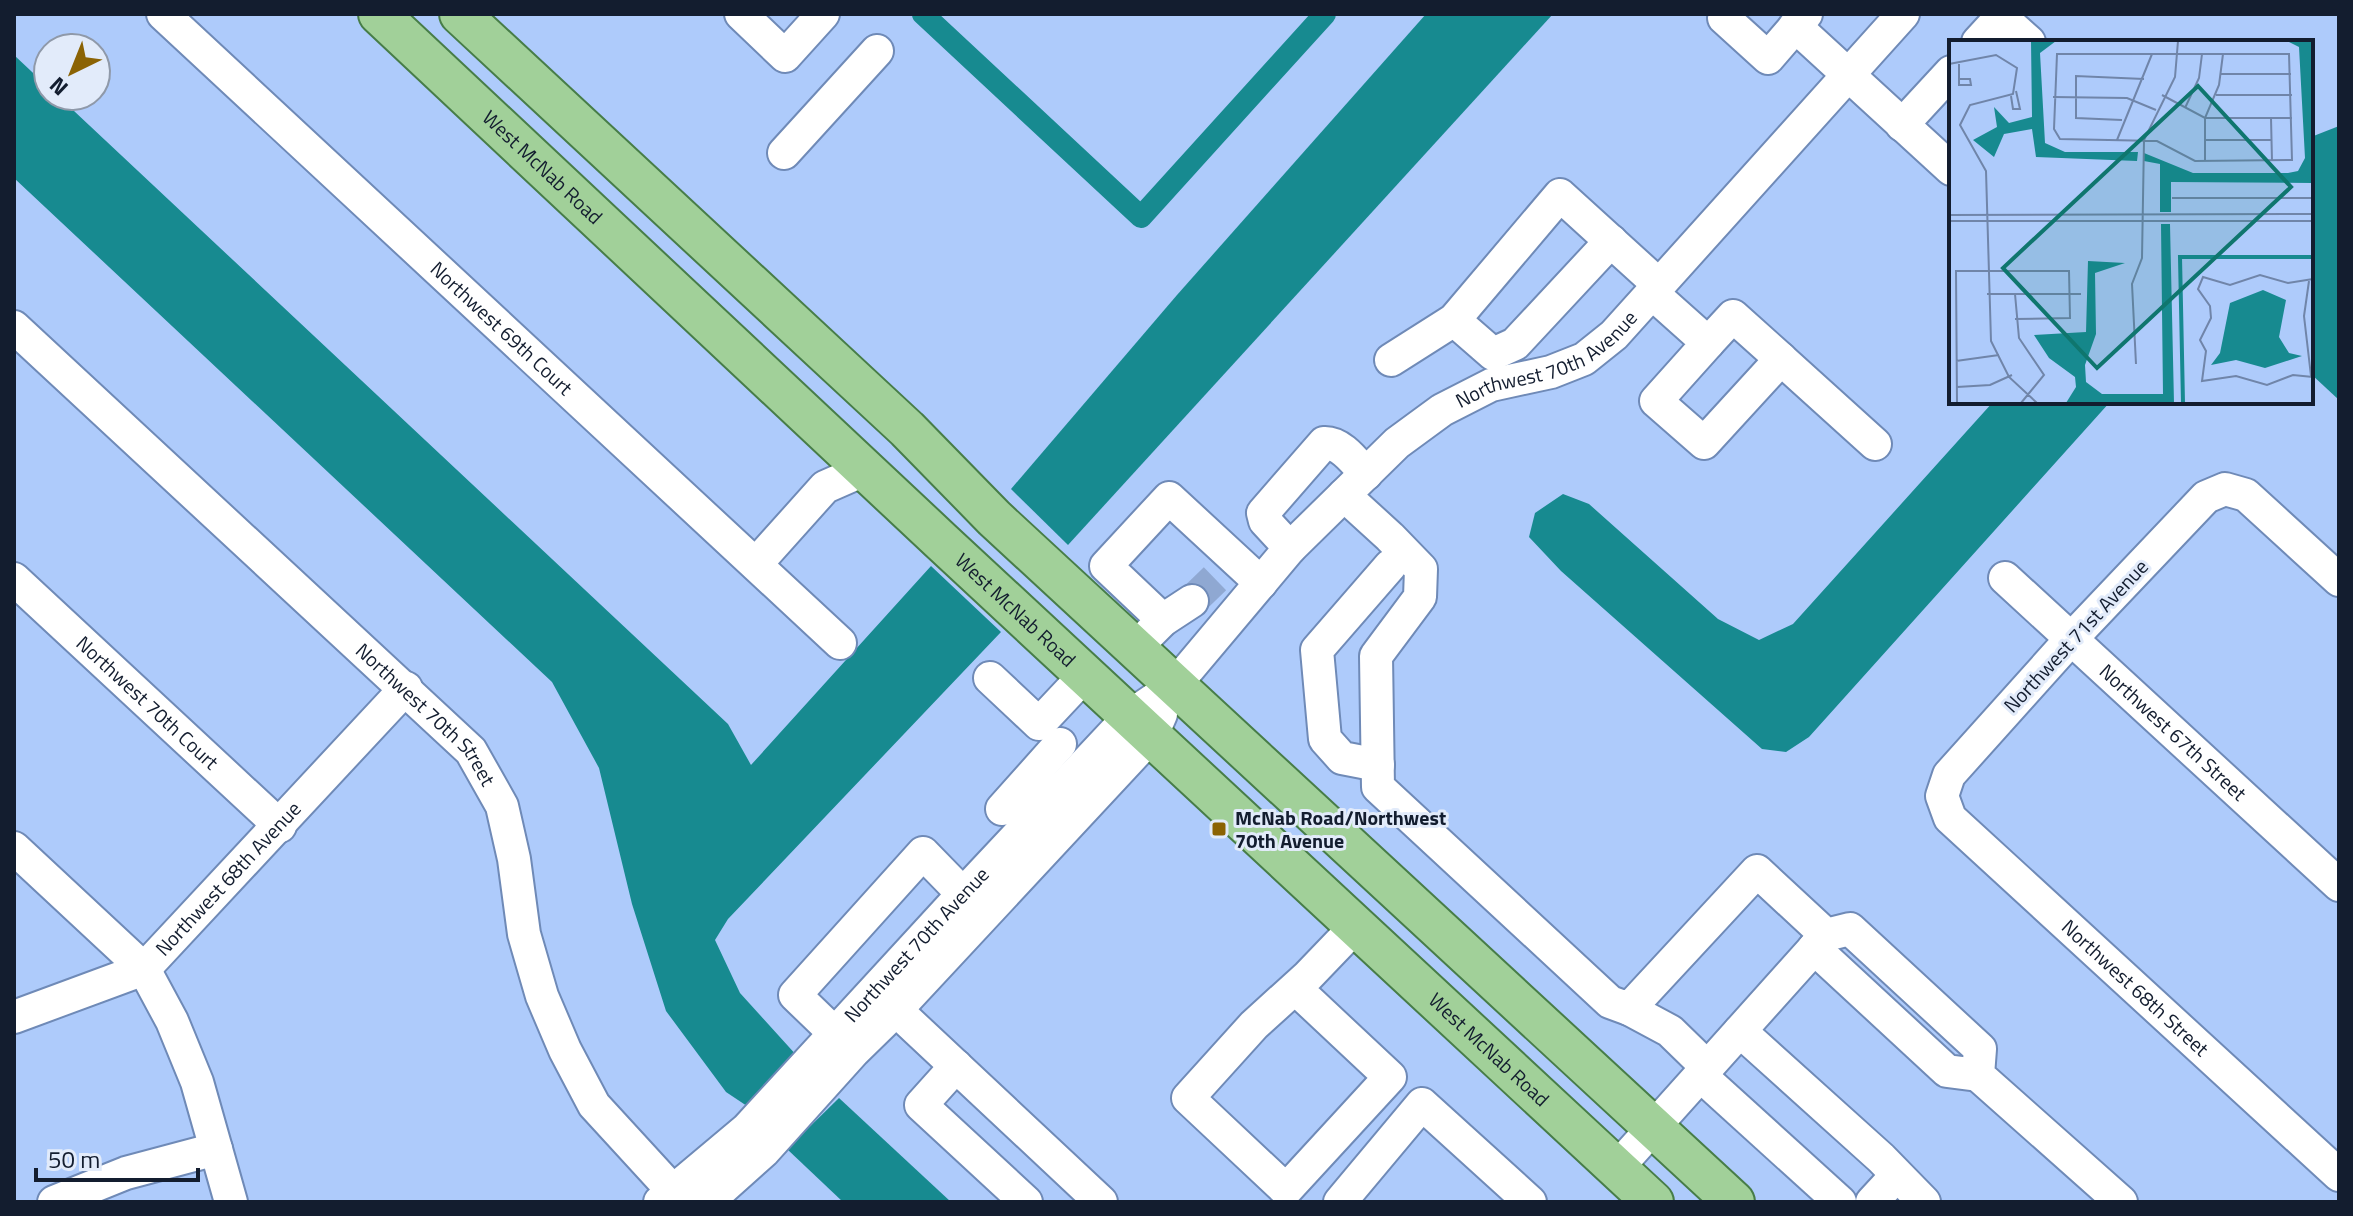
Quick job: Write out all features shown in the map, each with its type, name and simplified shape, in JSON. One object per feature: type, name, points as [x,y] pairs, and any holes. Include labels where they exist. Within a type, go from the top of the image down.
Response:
[{"type":"main road","name":"West McNab Road","points":[[379,14],[1653,1202]]},
{"type":"main road","points":[[460,14],[907,429],[994,518],[1174,686],[1734,1202]]},
{"type":"street","name":"Northwest 69th Court","points":[[163,14],[840,643]]},
{"type":"street","points":[[741,14],[785,56],[823,14]]},
{"type":"street","points":[[1727,14],[1724,18],[1768,58],[1801,20],[1849,76],[1949,167]]},
{"type":"street","name":"Northwest 70th Avenue","points":[[672,1199],[845,1043],[896,1010],[1290,548],[1397,443],[1442,410],[1491,385],[1551,372],[1584,359],[1614,335],[1903,14]]},
{"type":"street","points":[[1980,40],[2001,17],[2027,40]]},
{"type":"street","points":[[784,153],[877,51]]},
{"type":"street","points":[[1902,125],[1949,74]]},
{"type":"street","points":[[1391,360],[1454,320],[1560,195],[1611,241],[1708,343]]},
{"type":"street","points":[[1454,320],[1493,354],[1515,344],[1611,241]]},
{"type":"street","points":[[1781,359],[1704,443],[1656,401],[1733,316],[1781,359],[1875,444]]},
{"type":"street","name":"Northwest 70th Street","points":[[14,327],[471,751],[502,806],[514,859],[524,934],[542,996],[565,1050],[594,1105],[672,1199]]},
{"type":"street","points":[[1290,548],[1265,521],[1263,513],[1324,443],[1332,442],[1345,452],[1355,484],[1390,537],[1421,569],[1420,597],[1376,656],[1378,787],[1610,1002],[1670,1031],[1704,1071],[1840,1202]]},
{"type":"street","points":[[756,564],[825,487],[866,469]]},
{"type":"street","name":"Northwest 71st Avenue","points":[[1942,796],[1949,775],[2072,638],[2206,497],[2225,489],[2246,495],[2339,580]]},
{"type":"street","points":[[1069,587],[1106,566],[1169,498],[1230,564],[1261,583]]},
{"type":"street","points":[[1106,566],[1163,620]]},
{"type":"street","points":[[1378,765],[1342,758],[1325,739],[1317,650],[1390,566]]},
{"type":"street","name":"Northwest 67th Street","points":[[2005,578],[2339,885]]},
{"type":"street","name":"Northwest 70th Court","points":[[14,579],[280,826]]},
{"type":"street","points":[[1135,649],[1163,620],[1192,601]]},
{"type":"street","points":[[1359,601],[1394,632]]},
{"type":"street","points":[[1002,809],[1086,674]]},
{"type":"street","points":[[990,678],[1083,768]]},
{"type":"street","name":"Northwest 68th Avenue","points":[[14,1017],[144,969],[406,688]]},
{"type":"street","name":"Northwest 70th Avenue","points":[[707,1202],[764,1151],[963,894],[1083,768],[1141,725]]},
{"type":"street","name":"Northwest 68th Street","points":[[1942,796],[1950,818],[2339,1175]]},
{"type":"street","points":[[14,848],[144,969],[172,1021],[197,1082],[231,1202]]},
{"type":"street","points":[[845,1043],[795,995],[923,853],[963,894]]},
{"type":"street","points":[[1629,1009],[1757,871],[1820,942],[1947,1071],[1978,1075],[2121,1202]]},
{"type":"street","points":[[1295,988],[1390,1077],[1286,1190],[1188,1098],[1254,1025],[1356,926]]},
{"type":"street","points":[[1617,1168],[1820,942]]},
{"type":"street","points":[[896,1010],[1101,1202]]},
{"type":"street","points":[[1740,1031],[1881,1158],[1924,1202]]},
{"type":"street","points":[[956,1066],[921,1105],[1026,1202]]},
{"type":"street","points":[[1340,1202],[1422,1104],[1530,1202]]},
{"type":"street","points":[[54,1202],[126,1173],[216,1149]]},
{"type":"street","points":[[1872,1202],[1896,1176]]},
{"type":"shaded area","points":[[1426,14],[1553,14],[1068,545],[1011,489],[1177,295]]},
{"type":"shaded area","points":[[14,55],[32,72],[32,112],[75,112],[728,724],[751,765],[931,566],[1001,632],[728,919],[715,940],[740,993],[798,1057],[747,1106],[726,1092],[666,1011],[632,904],[599,768],[552,682],[14,178]]},
{"type":"shaded area","points":[[2339,126],[2339,400],[2313,376],[2313,136]]},
{"type":"shaded area","points":[[1991,404],[2108,404],[1809,737],[1786,752],[1762,749],[1561,571],[1529,537],[1535,513],[1563,494],[1589,504],[1718,619],[1759,640],[1793,624]]},
{"type":"shaded area","points":[[839,1098],[951,1202],[843,1202],[787,1149]]},
{"type":"waterway","points":[[923,14],[1141,217],[1325,14]]},
{"type":"tunnel","points":[[1192,601],[1225,569]]},
{"type":"place","name":"McNab Road/Northwest 70th Avenue","points":[[1219,829]]}]
